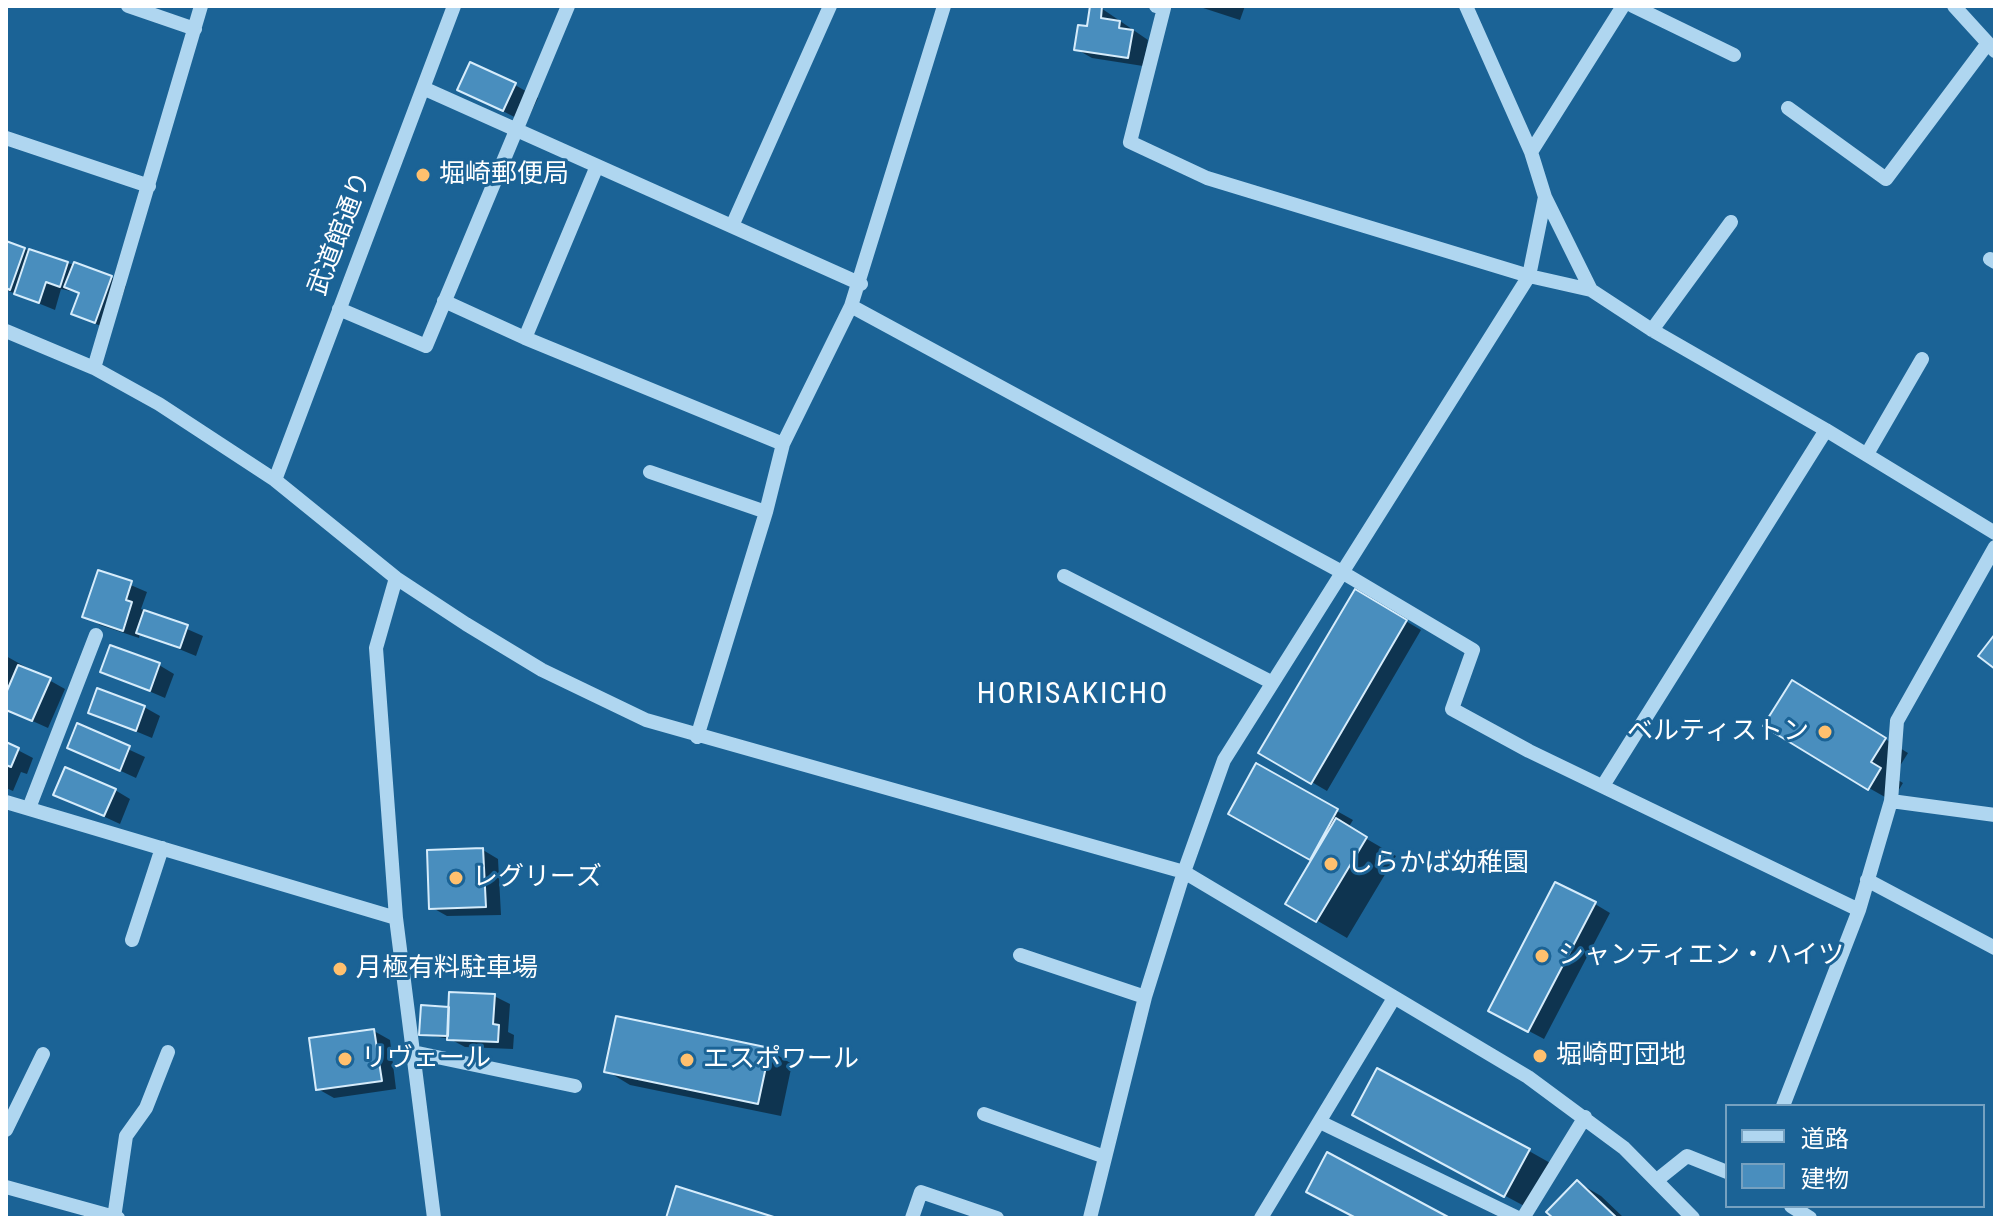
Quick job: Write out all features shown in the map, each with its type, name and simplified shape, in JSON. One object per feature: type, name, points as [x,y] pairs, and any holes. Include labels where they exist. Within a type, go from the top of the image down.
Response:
[{"type":"street","points":[[128,6],[195,29]]},
{"type":"street","points":[[94,368],[201,6]]},
{"type":"street","name":"武道館通り","points":[[275,480],[454,6]]},
{"type":"street","points":[[339,309],[426,346],[568,6]]},
{"type":"street","points":[[732,226],[830,6]]},
{"type":"street","points":[[697,737],[766,512],[783,444],[861,284],[944,6]]},
{"type":"street","points":[[1156,6],[1164,8],[1130,142],[1207,178],[1529,276],[1591,290],[1652,330],[1867,454],[1995,533]]},
{"type":"street","points":[[1452,6],[1467,8],[1531,152],[1545,197],[1591,290]]},
{"type":"street","points":[[1531,152],[1623,6]]},
{"type":"street","points":[[1633,6],[1734,55]]},
{"type":"street","points":[[1788,108],[1886,179],[1992,47],[1954,6]]},
{"type":"street","points":[[423,88],[861,284]]},
{"type":"street","points":[[6,138],[149,186]]},
{"type":"street","points":[[525,338],[597,166]]},
{"type":"street","points":[[1090,1218],[1145,997],[1184,872],[1224,760],[1340,571],[1529,276],[1545,197]]},
{"type":"street","points":[[1652,330],[1731,222]]},
{"type":"street","points":[[444,301],[525,338],[783,444]]},
{"type":"street","points":[[851,306],[1340,571],[1473,650],[1452,709],[1501,737],[1604,784],[1859,910]]},
{"type":"street","points":[[6,331],[94,368],[211,436],[275,480],[396,578],[542,670],[646,720],[697,737],[1184,872],[1528,1077],[1585,1117],[1657,1180],[1693,1218]]},
{"type":"street","points":[[1867,454],[1922,359]]},
{"type":"street","points":[[1604,784],[1826,430]]},
{"type":"street","points":[[650,472],[766,512]]},
{"type":"street","points":[[1784,1104],[1859,910],[1891,801],[1897,721],[1995,547]]},
{"type":"street","points":[[1064,576],[1271,682]]},
{"type":"street","points":[[396,578],[376,648],[396,918],[434,1218]]},
{"type":"street","points":[[29,808],[96,635]]},
{"type":"street","points":[[1891,801],[1995,815]]},
{"type":"street","points":[[6,802],[396,918]]},
{"type":"street","points":[[132,940],[162,848]]},
{"type":"street","points":[[1867,880],[1995,948]]},
{"type":"street","points":[[1020,955],[1145,997]]},
{"type":"street","points":[[1261,1218],[1394,998]]},
{"type":"street","points":[[6,1187],[115,1218],[126,1136],[146,1108],[168,1052]]},
{"type":"street","points":[[413,1052],[575,1086]]},
{"type":"street","points":[[6,1130],[43,1054]]},
{"type":"street","points":[[984,1114],[1105,1157]]},
{"type":"street","points":[[1320,1122],[1521,1218],[1585,1117]]},
{"type":"street","points":[[1657,1180],[1687,1156],[1725,1171]]},
{"type":"street","points":[[912,1218],[921,1192],[997,1218]]},
{"type":"building","points":[[1090,6],[1102,6],[1101,18],[1120,21],[1119,28],[1133,30],[1128,58],[1074,50],[1078,25],[1087,26]]},
{"type":"building","points":[[470,62],[516,83],[503,111],[457,90]]},
{"type":"building","points":[[6,241],[25,248],[10,290],[6,288]]},
{"type":"building","points":[[29,249],[68,262],[60,287],[46,282],[39,303],[14,294]]},
{"type":"building","points":[[74,262],[112,276],[95,323],[71,314],[79,293],[64,287]]},
{"type":"building","points":[[98,570],[132,581],[126,600],[132,602],[123,631],[82,617]]},
{"type":"building","points":[[1355,589],[1407,620],[1311,784],[1258,753]]},
{"type":"building","points":[[144,610],[188,625],[180,648],[136,633]]},
{"type":"building","points":[[1995,634],[1995,669],[1978,656]]},
{"type":"building","points":[[110,645],[160,663],[150,691],[100,672]]},
{"type":"building","points":[[18,665],[51,678],[32,721],[6,710],[6,693]]},
{"type":"building","name":"ベルティストン","points":[[1792,680],[1886,738],[1871,762],[1881,768],[1868,790],[1763,726]]},
{"type":"building","points":[[97,688],[145,706],[136,731],[88,713]]},
{"type":"building","points":[[77,723],[130,746],[120,771],[67,748]]},
{"type":"building","points":[[6,742],[19,748],[11,767],[6,765]]},
{"type":"building","points":[[1256,763],[1338,809],[1310,860],[1228,814]]},
{"type":"building","points":[[65,767],[116,789],[104,816],[53,795]]},
{"type":"building","points":[[1336,818],[1367,837],[1316,922],[1285,904]]},
{"type":"building","name":"レグリーズ","points":[[483,848],[486,907],[429,909],[427,850]]},
{"type":"building","name":"シャンティエン・ハイツ","points":[[1555,882],[1596,902],[1528,1032],[1488,1011]]},
{"type":"building","points":[[449,992],[495,994],[493,1024],[499,1025],[498,1042],[447,1040]]},
{"type":"building","points":[[421,1005],[449,1007],[448,1036],[419,1035]]},
{"type":"building","name":"エスポワール","points":[[616,1016],[770,1048],[758,1104],[604,1072]]},
{"type":"building","name":"リヴェール","points":[[374,1029],[382,1081],[316,1090],[309,1038]]},
{"type":"building","points":[[1377,1068],[1530,1149],[1504,1197],[1352,1115]]},
{"type":"building","points":[[1327,1152],[1450,1218],[1356,1218],[1306,1192]]},
{"type":"building","points":[[1577,1180],[1617,1218],[1553,1218],[1546,1212]]},
{"type":"building","points":[[676,1186],[777,1218],[666,1218]]},
{"type":"place","name":"堀崎郵便局","points":[[423,175]]},
{"type":"place","name":"ベルティストン","points":[[1825,732]]},
{"type":"place","name":"しらかば幼稚園","points":[[1331,864]]},
{"type":"place","name":"レグリーズ","points":[[456,878]]},
{"type":"place","name":"シャンティエン・ハイツ","points":[[1542,956]]},
{"type":"place","name":"月極有料駐車場","points":[[340,969]]},
{"type":"place","name":"堀崎町団地","points":[[1540,1056]]},
{"type":"place","name":"リヴェール","points":[[345,1059]]},
{"type":"place","name":"エスポワール","points":[[687,1060]]},
{"type":"district","name":"HORISAKICHO","points":[[1073,695]]}]
